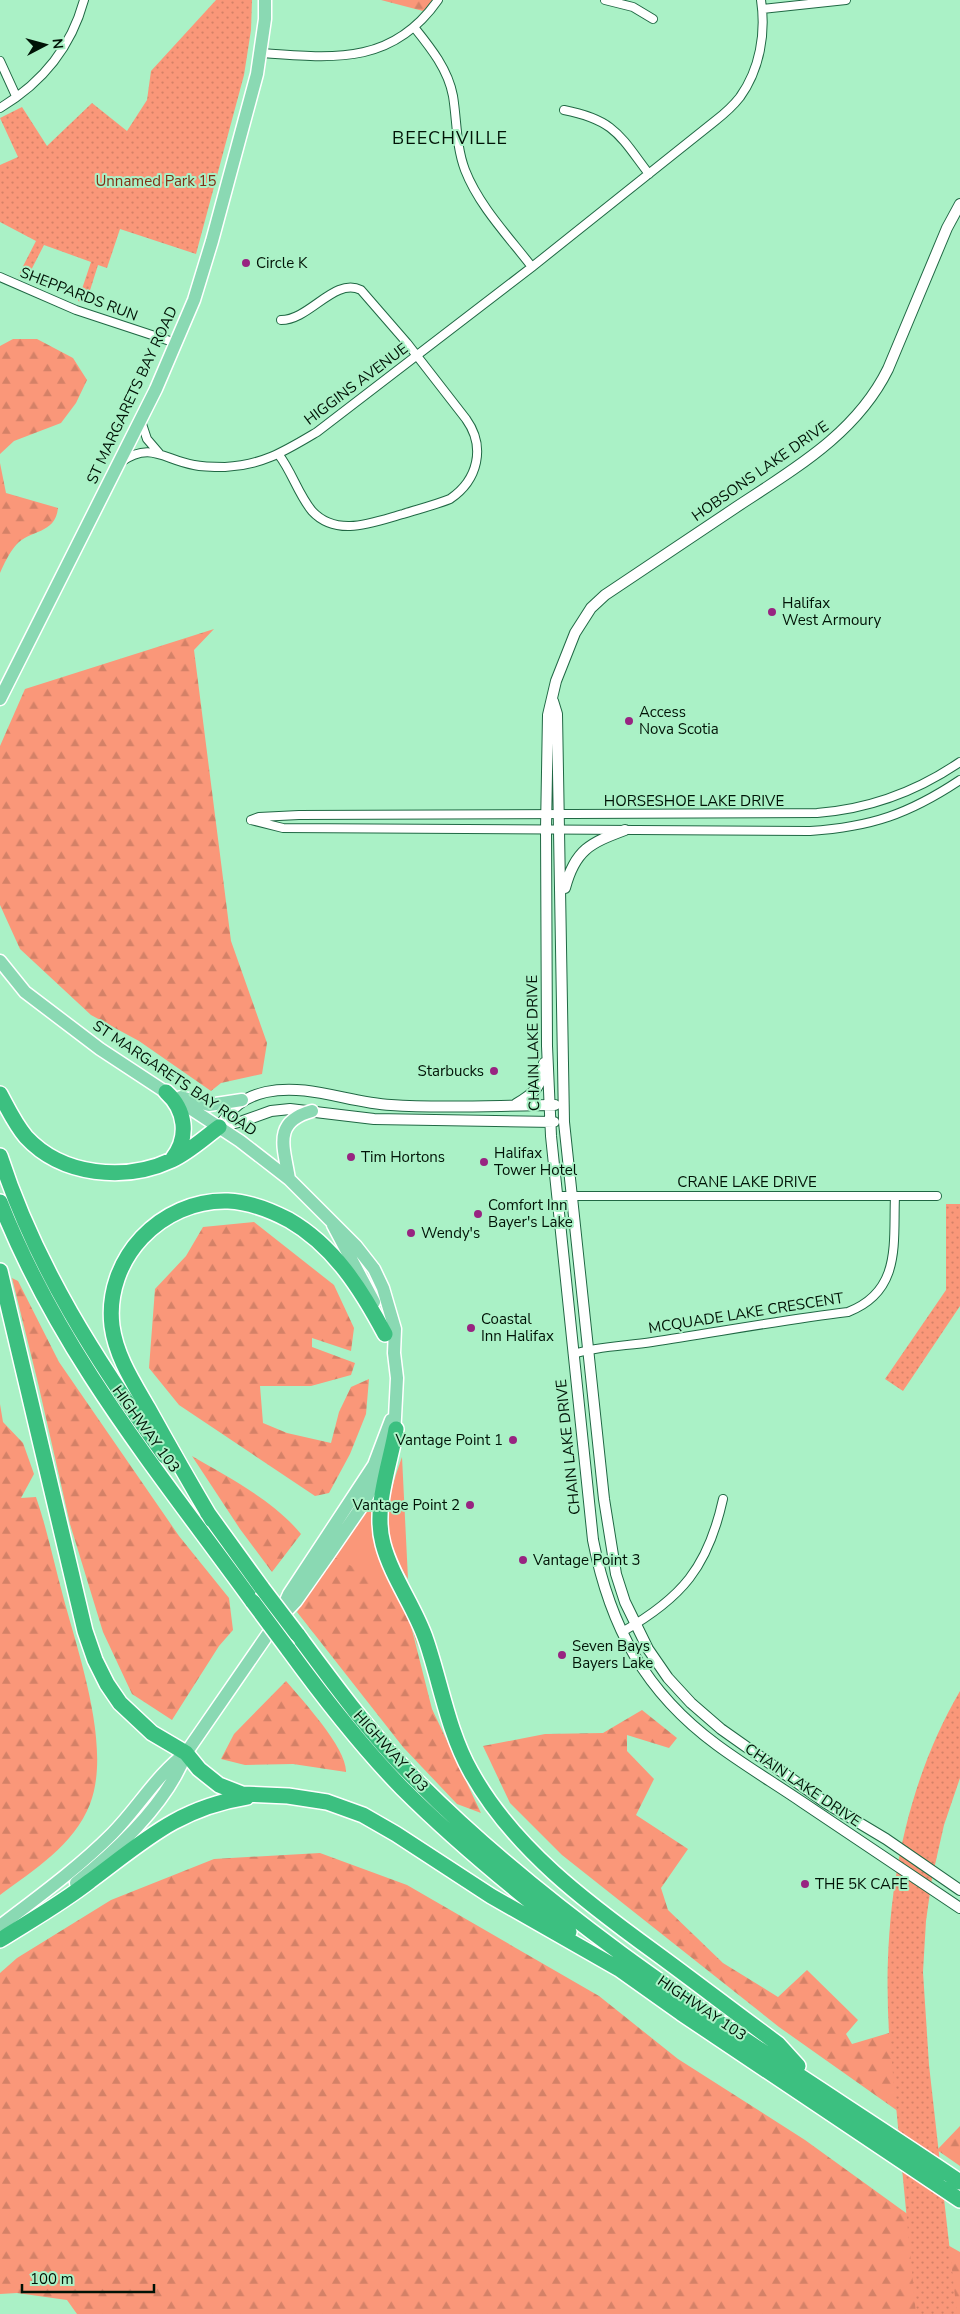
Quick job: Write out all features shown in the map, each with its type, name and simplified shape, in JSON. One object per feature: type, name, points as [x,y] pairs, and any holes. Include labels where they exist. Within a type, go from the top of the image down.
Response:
[{"type":"highway","points":[[166,1092],[178,1107],[184,1126],[181,1144],[171,1160]]},
{"type":"highway","points":[[0,1094],[13,1119],[26,1136],[42,1151],[66,1164],[93,1171],[117,1172],[144,1169],[171,1160],[219,1127]]},
{"type":"highway","name":"HIGHWAY 103","points":[[0,1156],[35,1246],[74,1321],[118,1391],[356,1713],[394,1757],[436,1800],[482,1841],[554,1900],[622,1952],[959,2181]]},
{"type":"highway","name":"HIGHWAY 103","points":[[0,1202],[31,1273],[83,1366],[134,1440],[288,1649],[357,1738],[420,1806],[496,1873],[618,1969],[959,2200]]},
{"type":"highway","points":[[212,1520],[182,1471],[126,1370],[114,1338],[112,1315],[115,1286],[126,1258],[143,1235],[171,1214],[199,1204],[234,1202],[262,1208],[298,1226],[335,1257],[356,1284],[385,1334]]},
{"type":"highway","points":[[0,1271],[85,1631],[95,1660],[107,1684],[128,1711],[152,1733],[186,1753],[200,1769],[224,1788],[242,1794],[327,1802],[363,1815],[396,1834],[491,1896],[618,1969]]},
{"type":"highway","points":[[396,1429],[382,1502],[380,1526],[382,1542],[420,1622],[451,1726],[470,1771],[483,1792],[530,1850],[612,1921],[778,2044],[814,2084]]},
{"type":"highway","points":[[0,1940],[90,1882],[128,1852],[176,1819],[213,1804],[261,1795]]},
{"type":"main road","name":"ST MARGARETS BAY ROAD","points":[[0,699],[118,464],[176,343],[194,300],[257,74],[265,19],[265,0]]},
{"type":"main road","name":"ST MARGARETS BAY ROAD","points":[[0,961],[25,992],[100,1049],[219,1127],[289,1178],[332,1224],[346,1234],[374,1269],[383,1288],[395,1329],[396,1378],[394,1411],[396,1429],[384,1466],[362,1506],[296,1601],[277,1621],[186,1753],[179,1773],[142,1820],[112,1852],[62,1895],[0,1940]]},
{"type":"main road","points":[[166,1092],[209,1105],[242,1100]]},
{"type":"main road","points":[[289,1178],[283,1152],[284,1134],[293,1118],[312,1110]]},
{"type":"main road","name":"ST MARGARETS BAY ROAD","points":[[332,1224],[339,1241],[372,1297],[394,1353]]},
{"type":"main road","name":"ST MARGARETS BAY ROAD","points":[[277,1621],[289,1594],[374,1465],[394,1411]]},
{"type":"main road","name":"ST MARGARETS BAY ROAD","points":[[0,1926],[99,1847],[138,1807],[172,1764],[186,1753]]},
{"type":"main road","points":[[0,1921],[23,1908]]},
{"type":"street","points":[[0,108],[46,72],[60,55],[75,28],[84,0]]},
{"type":"street","points":[[261,53],[325,57],[352,56],[387,44],[414,27],[438,0]]},
{"type":"street","points":[[606,0],[633,8],[653,19]]},
{"type":"street","points":[[564,110],[590,116],[609,125],[649,174],[716,122],[740,97],[750,81],[761,47],[763,30],[762,4],[846,0]]},
{"type":"street","points":[[414,27],[438,60],[450,84],[460,153],[469,180],[478,196],[532,267]]},
{"type":"street","points":[[0,60],[16,96]]},
{"type":"street","name":"HIGGINS AVENUE","points":[[118,464],[139,452],[159,453],[194,465],[223,467],[260,462],[279,455],[317,432],[532,267],[649,174]]},
{"type":"street","name":"HOBSONS LAKE DRIVE","points":[[546,814],[548,715],[558,673],[583,620],[598,601],[816,453],[844,430],[868,403],[888,369],[947,228],[960,204]]},
{"type":"street","name":"SHEPPARDS RUN","points":[[0,278],[76,310],[176,343]]},
{"type":"street","points":[[279,455],[299,492],[312,510],[329,522],[342,526],[355,526],[373,523],[443,502],[459,493],[466,486],[475,469],[478,449],[477,439],[466,419],[368,296],[357,288],[340,289],[299,317],[281,320]]},
{"type":"street","points":[[140,418],[147,440],[159,453]]},
{"type":"street","name":"HOBSONS LAKE DRIVE","points":[[552,700],[557,714],[560,815]]},
{"type":"street","name":"HORSESHOE LAKE DRIVE","points":[[960,762],[898,796],[864,807],[817,814],[416,815],[258,817],[251,820],[283,828],[810,831],[859,826],[905,812],[960,780]]},
{"type":"street","name":"CHAIN LAKE DRIVE","points":[[546,814],[547,1046],[550,1121],[556,1196],[592,1540],[604,1592],[622,1632],[657,1689],[679,1713],[717,1745],[960,1908]]},
{"type":"street","points":[[709,814],[709,830]]},
{"type":"street","points":[[416,815],[416,829]]},
{"type":"street","name":"CHAIN LAKE DRIVE","points":[[560,815],[564,1122],[610,1542],[616,1574],[635,1624],[648,1649],[668,1678],[691,1703],[722,1729],[826,1803],[886,1839],[960,1890]]},
{"type":"street","points":[[333,828],[334,816]]},
{"type":"street","points":[[562,898],[572,864],[582,852],[594,842],[625,830]]},
{"type":"street","points":[[547,979],[563,979]]},
{"type":"street","points":[[513,1105],[536,1090],[541,1081],[547,1046]]},
{"type":"street","points":[[219,1127],[226,1115],[242,1100],[266,1092],[291,1090],[392,1105],[564,1104]]},
{"type":"street","points":[[219,1127],[280,1110],[312,1110],[374,1119],[564,1122]]},
{"type":"street","name":"CRANE LAKE DRIVE","points":[[556,1196],[937,1196]]},
{"type":"street","name":"MCQUADE LAKE CRESCENT","points":[[573,1354],[781,1320],[848,1312],[856,1309],[878,1293],[891,1270],[895,1196]]},
{"type":"street","points":[[622,1632],[669,1600],[697,1569],[712,1539],[723,1498]]},
{"type":"green space","name":"Unnamed Park 15","points":[[216,0],[252,0],[251,30],[244,75],[196,254],[120,229],[107,268],[98,265],[86,303],[78,301],[91,262],[44,245],[26,280],[18,276],[36,241],[0,222],[0,165],[18,157],[0,118],[22,107],[47,146],[92,103],[127,131],[147,100],[151,71]]},
{"type":"green space","points":[[381,0],[435,0],[423,11]]},
{"type":"green space","points":[[13,339],[37,339],[73,358],[87,380],[76,403],[61,423],[14,441],[0,454],[0,346]]},
{"type":"green space","points":[[0,463],[6,493],[58,508],[52,523],[16,545],[0,573]]},
{"type":"green space","points":[[214,629],[194,650],[231,941],[267,1043],[262,1074],[221,1083],[211,1091],[139,1041],[91,1015],[20,949],[0,905],[0,746],[25,689]]},
{"type":"green space","points":[[946,1204],[960,1204],[960,1306],[903,1391],[885,1379],[946,1290]]},
{"type":"green space","points":[[254,1222],[334,1285],[354,1328],[351,1351],[312,1338],[312,1347],[355,1363],[351,1375],[311,1386],[260,1386],[263,1423],[287,1433],[331,1443],[339,1412],[351,1387],[369,1379],[366,1414],[350,1454],[329,1493],[315,1496],[179,1405],[149,1368],[155,1289],[186,1256],[203,1227]]},
{"type":"green space","points":[[12,1278],[18,1281],[59,1362],[179,1536],[229,1598],[233,1630],[219,1646],[172,1720],[132,1694],[103,1632],[70,1524]]},
{"type":"green space","points":[[0,1404],[3,1422],[23,1443],[34,1474],[21,1498],[36,1497],[44,1521],[84,1672],[95,1728],[97,1755],[96,1781],[90,1804],[74,1832],[52,1856],[0,1895]]},
{"type":"green space","points":[[192,1456],[264,1500],[301,1534],[272,1572],[240,1529]]},
{"type":"green space","points":[[402,1457],[408,1579],[393,1548],[389,1534],[388,1519],[392,1489]]},
{"type":"green space","points":[[377,1492],[375,1515],[411,1614],[418,1648],[410,1622],[332,1556]]},
{"type":"green space","points":[[332,1556],[373,1577],[397,1600],[410,1622],[432,1709],[481,1813],[457,1804],[403,1747],[297,1612]]},
{"type":"green space","points":[[286,1681],[332,1738],[344,1762],[346,1772],[293,1764],[245,1765],[221,1759],[234,1734]]},
{"type":"green space","points":[[960,1691],[960,1778],[944,1825],[932,1878],[926,1921],[923,1972],[929,2065],[957,2314],[916,2314],[889,2033],[889,1945],[899,1857],[909,1814],[939,1730]]},
{"type":"green space","points":[[642,1710],[677,1738],[669,1748],[627,1735],[627,1751],[654,1779],[636,1815],[688,1849],[661,1888],[668,1910],[723,1963],[778,1997],[807,1970],[858,2020],[846,2034],[852,2044],[889,2033],[899,2041],[902,2114],[779,2027],[562,1855],[510,1803],[483,1746],[545,1734],[603,1733]]},
{"type":"green space","points":[[320,1853],[407,1885],[599,1996],[678,2059],[805,2140],[913,2218],[923,2314],[77,2314],[67,2300],[17,2293],[0,2294],[0,1973],[17,1958],[111,1900],[214,1859]]},
{"type":"green space","points":[[960,2126],[960,2166],[937,2150]]},
{"type":"green space","points":[[944,2243],[960,2252],[960,2314],[954,2314]]},
{"type":"place","name":"Circle K","points":[[246,263]]},
{"type":"place","name":"Halifax West Armoury","points":[[772,612]]},
{"type":"place","name":"Access Nova Scotia","points":[[629,721]]},
{"type":"place","name":"Starbucks","points":[[494,1071]]},
{"type":"place","name":"Tim Hortons","points":[[351,1157]]},
{"type":"place","name":"Halifax Tower Hotel","points":[[484,1162]]},
{"type":"place","name":"Comfort Inn Bayer's Lake","points":[[478,1214]]},
{"type":"place","name":"Wendy's","points":[[411,1233]]},
{"type":"place","name":"Coastal Inn Halifax","points":[[471,1328]]},
{"type":"place","name":"Vantage Point 1","points":[[513,1440]]},
{"type":"place","name":"Vantage Point 2","points":[[470,1505]]},
{"type":"place","name":"Vantage Point 3","points":[[523,1560]]},
{"type":"place","name":"Seven Bays Bayers Lake","points":[[562,1655]]},
{"type":"place","name":"THE 5K CAFE","points":[[805,1884]]},
{"type":"district","name":"BEECHVILLE","points":[[450,138]]}]
